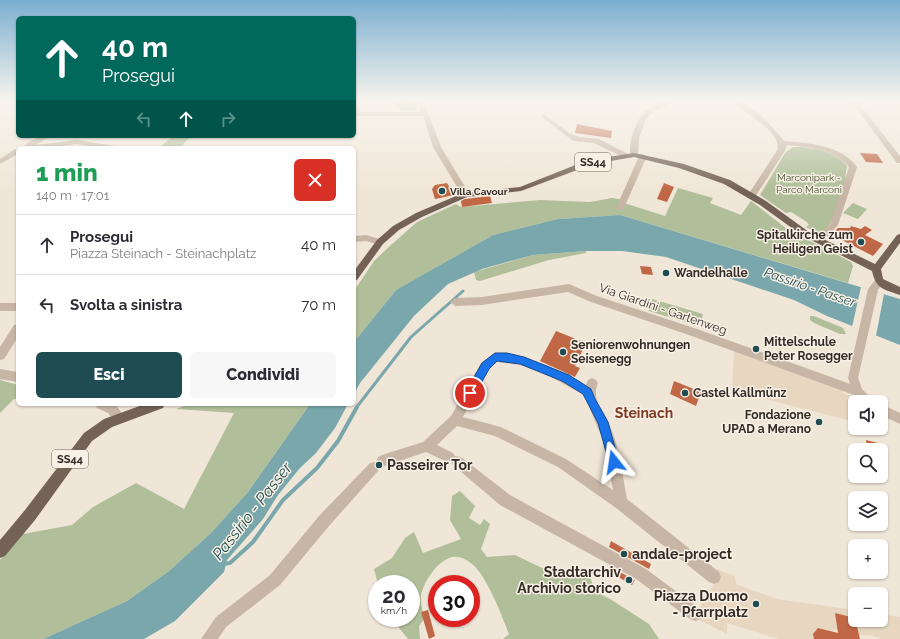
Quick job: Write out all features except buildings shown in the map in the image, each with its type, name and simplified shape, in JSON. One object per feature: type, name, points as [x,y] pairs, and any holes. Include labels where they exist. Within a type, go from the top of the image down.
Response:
[{"type":"main road","name":"SS44","points":[[356,275],[374,248],[380,242],[396,228],[413,218],[466,196],[521,189],[592,162],[630,155],[643,156],[705,174],[752,195],[793,226],[819,241],[876,269]]},
{"type":"main road","points":[[900,237],[876,269],[875,287],[886,286],[900,291]]},
{"type":"main road","name":"SS44","points":[[3,548],[35,509],[80,445],[98,428],[119,418],[153,406]]},
{"type":"street","points":[[432,131],[437,147],[466,196]]},
{"type":"street","points":[[563,131],[577,138],[596,141],[630,155],[638,131]]},
{"type":"street","points":[[752,195],[782,149],[782,143],[773,131]]},
{"type":"street","points":[[877,131],[900,161]]},
{"type":"street","points":[[28,146],[42,138]]},
{"type":"street","points":[[42,146],[77,142],[102,146]]},
{"type":"street","points":[[782,143],[801,144],[840,155],[850,160],[853,167],[853,171],[834,225],[819,241]]},
{"type":"street","points":[[0,162],[16,152]]},
{"type":"street","points":[[620,208],[643,156]]},
{"type":"street","points":[[356,239],[366,238],[380,242]]},
{"type":"street","points":[[858,392],[853,378],[875,287]]},
{"type":"street","name":"Via Giardini - Gartenweg","points":[[455,302],[482,301],[569,288],[594,299],[693,332],[858,392],[862,395]]},
{"type":"street","points":[[0,307],[16,307]]},
{"type":"street","points":[[0,356],[16,331]]},
{"type":"street","points":[[209,639],[221,622],[275,580],[324,521],[378,464],[427,446],[455,420],[485,366],[495,357],[507,357],[521,360],[566,378],[590,392],[603,422],[614,462],[621,503]]},
{"type":"street","points":[[0,374],[16,378]]},
{"type":"street","points":[[105,406],[112,409],[119,418]]},
{"type":"street","points":[[888,413],[900,419]]},
{"type":"street","points":[[455,420],[497,431],[562,463],[621,503],[714,577]]},
{"type":"street","points":[[427,446],[453,459],[505,500],[642,574],[695,614]]},
{"type":"green space","points":[[171,138],[189,138],[182,146],[161,146]]},
{"type":"green space","name":"Marconipark - Parco Marconi","points":[[793,147],[823,151],[837,157],[847,166],[845,178],[847,179],[833,217],[830,224],[820,235],[806,227],[809,225],[807,222],[791,212],[786,213],[760,195],[785,153]]},
{"type":"green space","points":[[678,188],[713,198],[710,203],[741,215],[751,201],[787,229],[851,262],[853,266],[848,283],[620,215],[558,219],[493,235],[396,290],[356,340],[356,288],[374,261],[417,222],[456,204],[461,207],[540,200],[590,202],[612,198],[625,200],[624,203],[665,216]]},
{"type":"green space","points":[[853,203],[867,209],[858,219],[843,213]]},
{"type":"green space","points":[[586,251],[586,253],[549,260],[480,281],[476,280],[474,272],[533,255]]},
{"type":"green space","points":[[652,299],[703,314],[701,322],[686,317],[685,322],[649,311]]},
{"type":"green space","points":[[810,316],[814,316],[843,328],[846,334],[840,334],[814,323],[810,320]]},
{"type":"green space","points":[[0,380],[16,384],[16,398],[0,413]]},
{"type":"green space","points":[[184,406],[309,406],[248,492],[211,533],[169,571],[127,601],[43,639],[0,639],[0,560],[23,534],[72,525],[93,507],[136,483],[184,509],[234,413],[176,409]]},
{"type":"green space","points":[[460,491],[475,506],[469,518],[480,525],[484,519],[490,524],[481,549],[487,557],[515,555],[563,578],[566,571],[572,574],[576,567],[590,575],[594,591],[610,599],[649,624],[659,639],[503,639],[509,634],[483,577],[472,564],[458,557],[453,557],[442,562],[430,575],[428,575],[421,595],[424,619],[420,625],[420,575],[376,575],[374,569],[392,558],[405,538],[414,532],[423,553],[461,539],[450,520],[452,496]]},
{"type":"green space","points":[[398,627],[419,627],[420,639],[408,639]]},
{"type":"shaded area","points":[[735,343],[843,381],[843,393],[848,395],[848,420],[753,396],[732,386]]},
{"type":"shaded area","name":"Piazza Duomo - Pfarrplatz","points":[[716,569],[735,576],[736,584],[777,599],[848,609],[848,623],[833,631],[818,628],[814,639],[778,639],[727,623],[727,634],[693,617],[715,583],[713,571]]},
{"type":"shaded area","points":[[888,615],[900,617],[900,639],[881,639],[873,636],[859,635],[857,627],[888,627]]},
{"type":"water","name":"Passirio - Passer","points":[[620,215],[900,299],[900,345],[827,316],[794,300],[666,257],[622,251],[586,251],[533,255],[482,269],[448,284],[414,316],[360,383],[356,390],[356,340],[396,290],[493,235],[558,219]]},
{"type":"water","name":"Passirio - Passer","points":[[309,406],[347,406],[335,428],[316,453],[300,468],[278,495],[263,519],[227,560],[224,572],[175,621],[144,639],[43,639],[127,601],[169,571],[211,533],[248,492]]},
{"type":"pier","points":[[861,287],[884,294],[876,336],[852,327]]},
{"type":"waterway","points":[[356,408],[411,337],[463,291]]},
{"type":"waterway","name":"Passirio - Passer","points":[[223,564],[230,563],[253,542],[283,500],[317,468],[338,441],[357,407]]},
{"type":"place","name":"Villa Cavour","points":[[442,191]]},
{"type":"place","name":"Spitalkirche zum Heiligen Geist","points":[[861,242]]},
{"type":"place","name":"Wandelhalle","points":[[666,273]]},
{"type":"place","name":"Mittelschule Peter Rosegger","points":[[756,349]]},
{"type":"place","name":"Seniorenwohnungen Seisenegg","points":[[563,352]]},
{"type":"place","name":"Castel Kallmünz","points":[[685,393]]},
{"type":"place","name":"Fondazione UPAD a Merano","points":[[819,422]]},
{"type":"place","name":"Passeirer Tor","points":[[379,465]]},
{"type":"place","name":"andale-project","points":[[624,554]]},
{"type":"place","name":"Stadtarchiv Archivio storico","points":[[629,580]]},
{"type":"place","name":"Piazza Duomo - Pfarrplatz","points":[[756,604]]},
{"type":"district","name":"Steinach","points":[[644,413]]},
{"type":"route","points":[[470,393],[485,366],[495,357],[507,357],[521,360],[566,378],[588,392],[590,400],[603,422],[614,462]]}]
